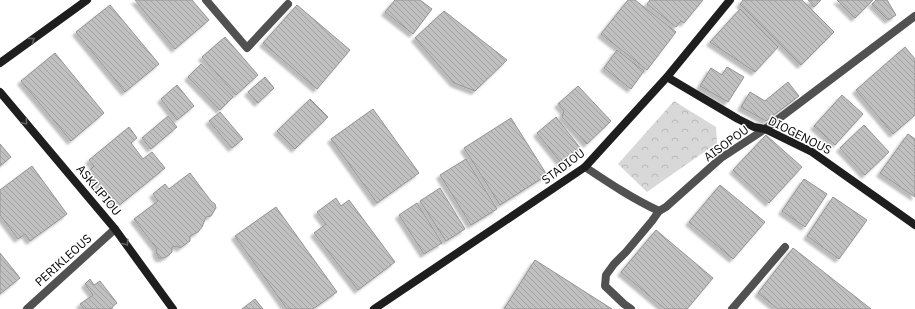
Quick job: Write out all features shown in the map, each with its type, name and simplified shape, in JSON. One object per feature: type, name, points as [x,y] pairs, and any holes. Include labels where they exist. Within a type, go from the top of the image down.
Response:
[{"type":"street","points":[[0,63],[87,0]]},
{"type":"street","points":[[206,0],[247,48],[288,4]]},
{"type":"street","name":"STADIOU","points":[[374,309],[586,167],[667,77],[730,0]]},
{"type":"street","name":"AISOPOU","points":[[631,309],[606,286],[606,275],[614,264],[635,242],[659,211],[666,207],[721,158],[765,129],[915,16]]},
{"type":"street","name":"DIOGENOUS","points":[[667,77],[738,119],[754,127],[765,129],[812,152],[915,225]]},
{"type":"street","name":"ASKLIPIOU","points":[[0,92],[115,229],[173,309]]},
{"type":"street","points":[[586,167],[618,189],[659,211]]},
{"type":"street","name":"PERIKLEOUS","points":[[27,309],[115,229]]},
{"type":"street","points":[[732,309],[785,247]]},
{"type":"green space","points":[[674,101],[716,127],[717,143],[647,192],[618,164]]},
{"type":"building","points":[[135,0],[192,0],[209,20],[175,49]]},
{"type":"building","points":[[395,0],[420,0],[432,9],[413,34],[385,12]]},
{"type":"building","points":[[628,0],[635,0],[676,32],[647,70],[601,34]]},
{"type":"building","points":[[650,0],[703,0],[684,23],[681,21],[676,27],[647,4]]},
{"type":"building","points":[[743,0],[802,0],[834,32],[801,65],[740,4]]},
{"type":"building","points":[[808,0],[821,0],[814,7]]},
{"type":"building","points":[[837,0],[873,0],[855,18]]},
{"type":"building","points":[[876,0],[887,0],[896,15],[888,20],[872,4]]},
{"type":"building","points":[[110,5],[159,64],[125,92],[76,32]]},
{"type":"building","points":[[297,5],[350,50],[317,89],[263,43]]},
{"type":"building","points":[[740,9],[778,47],[755,72],[710,42]]},
{"type":"building","points":[[444,11],[507,60],[475,91],[454,83],[415,38]]},
{"type":"building","points":[[225,37],[258,75],[236,95],[202,57]]},
{"type":"building","points":[[905,47],[915,59],[915,115],[893,134],[856,90]]},
{"type":"building","points":[[617,50],[644,71],[631,89],[604,68]]},
{"type":"building","points":[[55,53],[104,113],[71,141],[21,81]]},
{"type":"building","points":[[201,64],[233,97],[220,110],[188,77]]},
{"type":"building","points":[[727,67],[744,77],[728,102],[700,86],[711,68],[722,75]]},
{"type":"building","points":[[265,77],[274,88],[258,103],[248,92]]},
{"type":"building","points":[[788,82],[799,96],[766,121],[741,107],[750,92],[765,101]]},
{"type":"building","points":[[177,85],[194,106],[177,120],[161,99]]},
{"type":"building","points":[[578,86],[611,121],[587,144],[562,117],[564,111],[558,104]]},
{"type":"building","points":[[842,95],[863,114],[835,145],[814,126]]},
{"type":"building","points":[[310,99],[328,117],[295,149],[277,131]]},
{"type":"building","points":[[373,109],[419,173],[377,203],[331,139]]},
{"type":"building","points":[[220,112],[243,139],[232,148],[209,121]]},
{"type":"building","points":[[168,116],[177,127],[151,149],[142,138]]},
{"type":"building","points":[[556,117],[581,149],[562,164],[537,133]]},
{"type":"building","points":[[511,118],[547,175],[500,205],[464,148]]},
{"type":"building","points":[[864,125],[889,152],[865,175],[840,148]]},
{"type":"building","points":[[129,127],[137,138],[131,143],[143,159],[152,152],[165,168],[117,207],[88,172],[94,166],[89,160]]},
{"type":"building","points":[[908,134],[915,139],[915,197],[880,173]]},
{"type":"building","points":[[766,135],[802,167],[769,203],[733,170]]},
{"type":"building","points":[[0,144],[11,157],[0,166]]},
{"type":"building","points":[[466,159],[497,209],[471,225],[440,175]]},
{"type":"building","points":[[32,166],[67,214],[30,241],[25,234],[18,239],[0,215],[0,190]]},
{"type":"building","points":[[190,173],[211,201],[215,204],[216,208],[211,216],[206,217],[198,232],[190,236],[190,241],[180,248],[177,246],[172,247],[172,252],[169,255],[164,258],[159,258],[156,252],[157,249],[134,219],[158,201],[153,194],[165,184],[169,189]]},
{"type":"building","points":[[804,179],[827,194],[805,227],[782,211]]},
{"type":"building","points":[[720,185],[765,222],[733,259],[689,222]]},
{"type":"building","points":[[440,188],[465,229],[446,241],[420,201]]},
{"type":"building","points":[[833,197],[867,220],[839,259],[807,236]]},
{"type":"building","points":[[336,198],[341,206],[349,200],[395,262],[358,290],[314,233],[326,224],[317,212]]},
{"type":"building","points":[[417,203],[442,243],[424,254],[399,215]]},
{"type":"building","points":[[276,207],[337,292],[313,309],[287,309],[235,236]]},
{"type":"building","points":[[656,230],[713,278],[687,309],[665,309],[621,272]]},
{"type":"building","points":[[793,248],[871,309],[778,309],[758,293]]},
{"type":"building","points":[[0,253],[20,278],[0,294]]},
{"type":"building","points":[[535,260],[612,309],[504,309]]},
{"type":"building","points":[[90,279],[94,285],[100,281],[117,303],[112,307],[112,309],[84,309],[80,304],[93,295],[85,284]]},
{"type":"building","points":[[255,299],[263,309],[242,309]]}]
